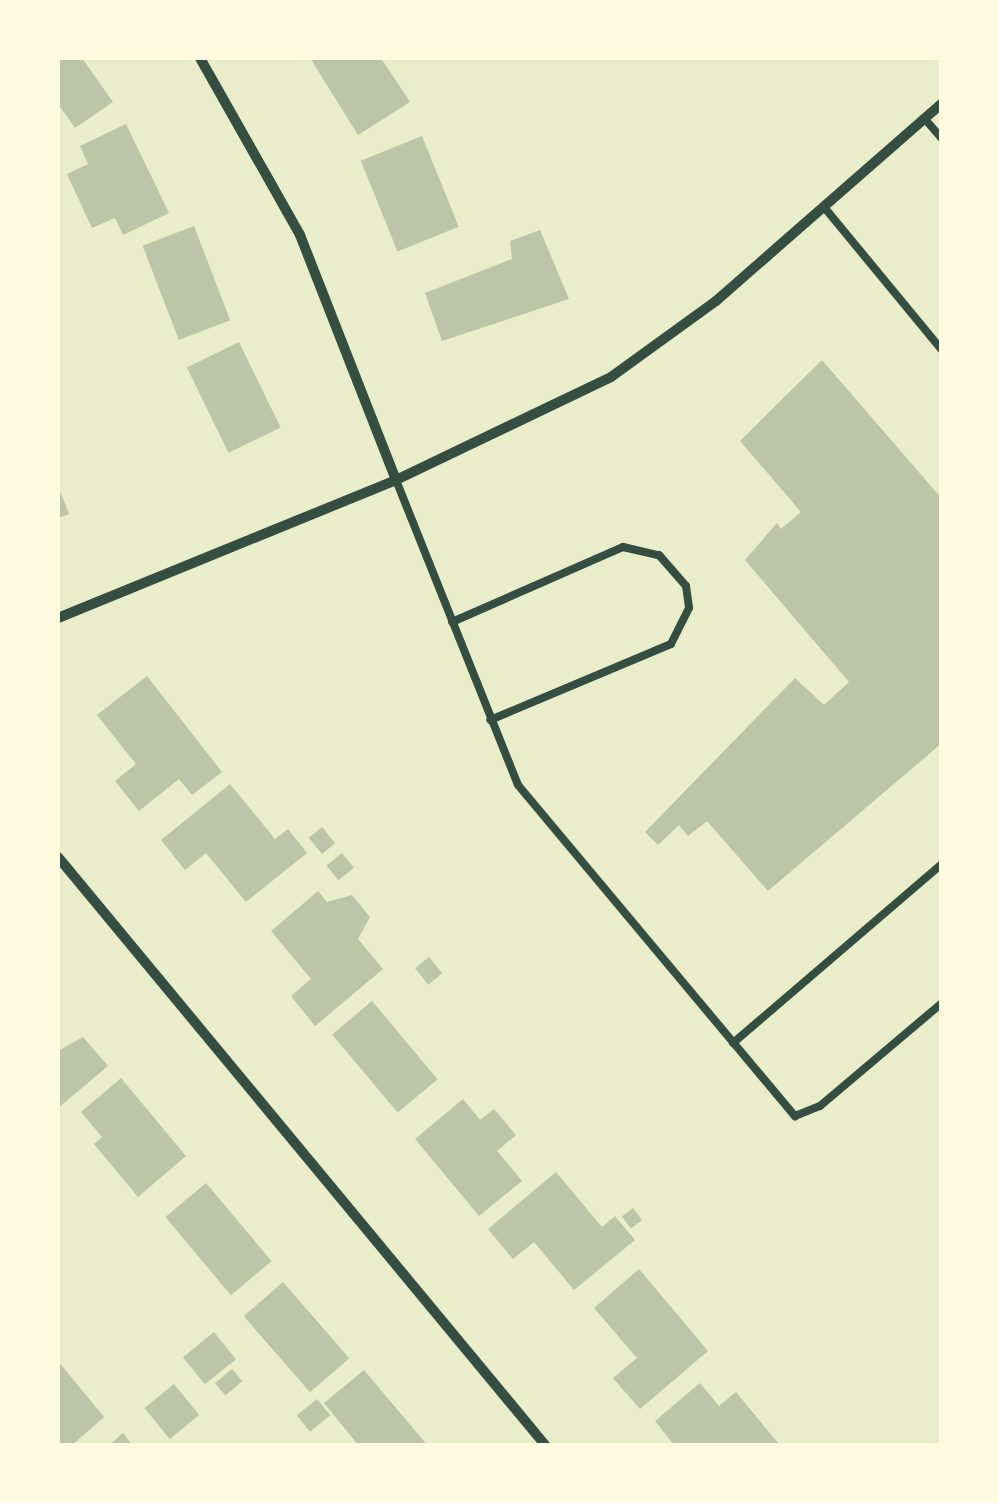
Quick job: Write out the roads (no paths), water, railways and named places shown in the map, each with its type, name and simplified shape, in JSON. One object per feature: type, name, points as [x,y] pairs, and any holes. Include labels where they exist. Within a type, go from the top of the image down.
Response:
[{"type":"street","points":[[200,58],[300,235],[396,480]]},
{"type":"street","points":[[58,618],[396,480],[611,377],[824,207],[942,103]]},
{"type":"street","points":[[58,857],[546,1446]]},
{"type":"lane","points":[[924,118],[942,139]]},
{"type":"lane","points":[[824,207],[942,350]]},
{"type":"lane","points":[[396,480],[490,720],[538,814],[795,1116],[820,1106],[942,1004]]},
{"type":"lane","points":[[452,622],[623,547],[659,555],[686,586],[689,608],[671,644],[490,720]]},
{"type":"lane","points":[[732,1043],[942,864]]}]
